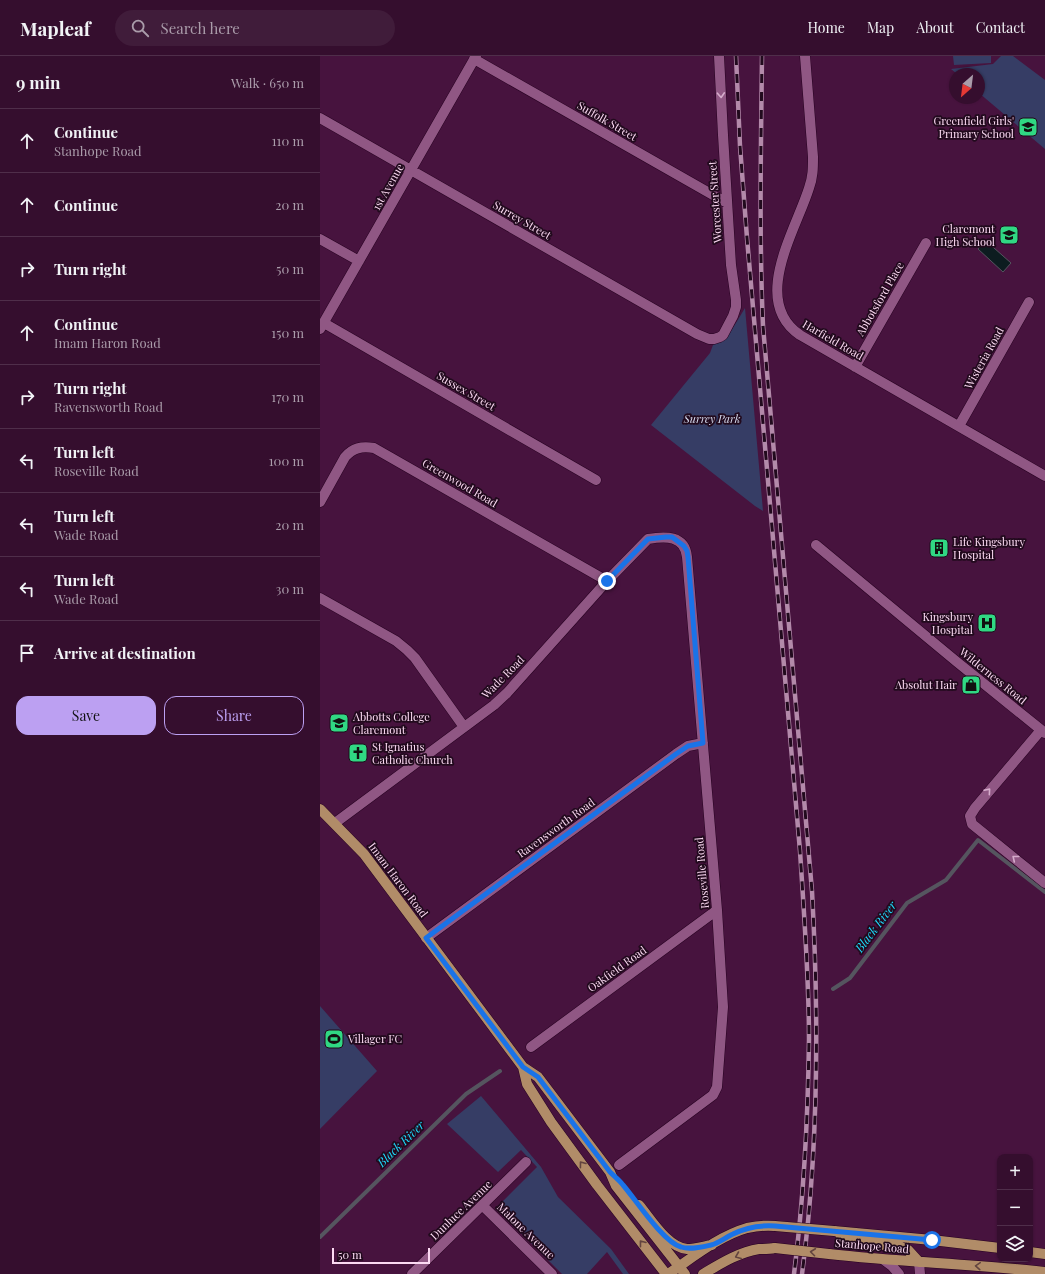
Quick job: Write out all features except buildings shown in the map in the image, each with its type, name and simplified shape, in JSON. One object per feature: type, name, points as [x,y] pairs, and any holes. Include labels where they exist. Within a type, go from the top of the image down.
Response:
[{"type":"main road","name":"Imam Haron Road","points":[[320,809],[364,854],[523,1067],[538,1077],[610,1172],[616,1186],[682,1270]]},
{"type":"main road","name":"Imam Haron Road","points":[[523,1067],[527,1084],[552,1122],[598,1185],[667,1274]]},
{"type":"main road","points":[[610,1172],[622,1183],[667,1239],[673,1244],[688,1249],[712,1245]]},
{"type":"main road","name":"Stanhope Road","points":[[667,1274],[682,1270],[712,1245],[733,1234],[747,1228],[761,1225],[932,1240],[997,1248]]},
{"type":"main road","points":[[836,1232],[848,1241],[900,1247],[908,1250],[919,1262]]},
{"type":"main road","name":"Stanhope Road","points":[[703,1274],[716,1266],[746,1253],[775,1248],[884,1260],[1045,1272]]},
{"type":"main road","points":[[1033,1252],[1045,1254]]},
{"type":"main road","points":[[988,1274],[1017,1269]]},
{"type":"street","name":"Worcester Street","points":[[714,339],[723,335],[736,307],[731,265],[719,56]]},
{"type":"street","name":"Harfield Road","points":[[805,56],[813,173],[810,187],[783,255],[779,271],[778,300],[785,321],[792,330],[1045,476]]},
{"type":"street","name":"Suffolk Street","points":[[475,58],[728,203]]},
{"type":"street","name":"1st Avenue","points":[[322,326],[475,58]]},
{"type":"street","name":"Surrey Street","points":[[320,118],[697,334],[706,338],[714,339]]},
{"type":"street","points":[[320,239],[359,261]]},
{"type":"street","name":"Abbotsford Place","points":[[855,367],[926,243]]},
{"type":"street","name":"Wisteria Road","points":[[959,426],[1029,302]]},
{"type":"street","name":"Sussex Street","points":[[322,326],[596,480]]},
{"type":"street","name":"Greenwood Road","points":[[320,502],[345,457],[350,451],[365,446],[374,448],[607,581]]},
{"type":"street","name":"Wade Road","points":[[335,823],[494,705],[507,693],[607,581],[648,539],[672,537]]},
{"type":"street","name":"Roseville Road","points":[[619,1165],[716,1092],[723,1008],[717,910],[687,551],[684,546],[672,537]]},
{"type":"street","name":"Wilderness Road","points":[[816,545],[1043,731]]},
{"type":"street","points":[[320,598],[396,641],[407,650],[415,658],[464,726]]},
{"type":"street","points":[[1043,731],[971,812],[970,816],[972,824],[1045,882]]},
{"type":"street","name":"Ravensworth Road","points":[[426,938],[676,754],[688,746],[703,743]]},
{"type":"street","name":"Oakfield Road","points":[[531,1047],[717,910]]},
{"type":"street","name":"Dunluce Avenue","points":[[412,1274],[526,1162]]},
{"type":"street","name":"Malone Avenue","points":[[482,1205],[552,1274]]},
{"type":"street","points":[[884,1260],[899,1274]]},
{"type":"street","points":[[919,1262],[920,1274]]},
{"type":"green space","points":[[953,56],[991,56],[991,63],[954,65]]},
{"type":"green space","name":"Greenfield Girls' Primary School","points":[[1001,56],[1013,56],[1045,80],[1045,149],[985,98],[985,68],[959,68],[993,64]]},
{"type":"green space","name":"Surrey Park","points":[[745,308],[763,511],[651,425],[710,353],[713,345],[728,336]]},
{"type":"green space","name":"Villager FC","points":[[320,1006],[377,1071],[320,1129]]},
{"type":"green space","points":[[481,1096],[541,1167],[558,1197],[611,1249],[629,1274],[623,1274],[607,1252],[587,1274],[562,1274],[496,1208],[537,1167],[521,1150],[498,1172],[447,1124]]},
{"type":"shaded area","points":[[985,240],[1011,263],[1003,272],[978,249]]},
{"type":"waterway","name":"Black River","points":[[833,989],[850,978],[907,903],[946,880],[978,840],[1045,892]]},
{"type":"waterway","name":"Black River","points":[[320,1237],[466,1094],[500,1071]]},
{"type":"railway","points":[[736,56],[740,146],[747,238],[800,851],[807,968],[809,1015],[808,1098],[803,1186],[794,1274]]},
{"type":"railway","points":[[762,56],[761,225],[763,326],[812,891],[816,987],[816,1082],[812,1178],[802,1274]]},
{"type":"place","name":"Greenfield Girls' Primary School","points":[[1028,127]]},
{"type":"place","name":"Claremont High School","points":[[1009,235]]},
{"type":"place","name":"Life Kingsbury Hospital","points":[[939,548]]},
{"type":"place","name":"Kingsbury Hospital","points":[[987,623]]},
{"type":"place","name":"Absolut Hair","points":[[971,685]]},
{"type":"place","name":"Abbotts College Claremont","points":[[339,723]]},
{"type":"place","name":"St Ignatius Catholic Church","points":[[358,753]]},
{"type":"place","name":"Villager FC","points":[[334,1039]]},
{"type":"route","points":[[607,581],[648,539],[657,537],[672,537],[684,546],[687,551],[703,743],[688,746],[676,754],[426,938],[523,1067],[538,1077],[610,1172],[622,1183],[667,1239],[673,1244],[688,1249],[712,1245],[747,1228],[761,1225],[932,1240]]}]
